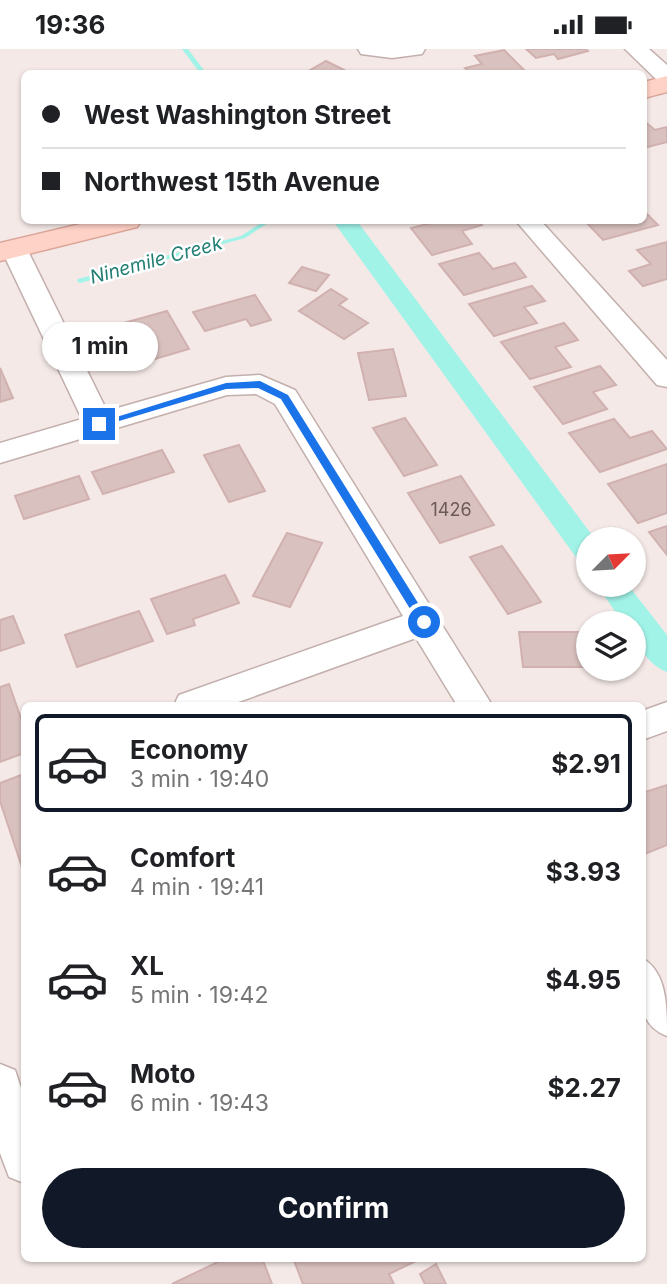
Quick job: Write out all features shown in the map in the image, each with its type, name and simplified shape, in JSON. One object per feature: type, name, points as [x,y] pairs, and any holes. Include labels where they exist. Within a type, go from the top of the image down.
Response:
[{"type":"main road","points":[[647,89],[667,84]]},
{"type":"main road","points":[[7,251],[115,224]]},
{"type":"street","points":[[369,49],[414,49]]},
{"type":"street","points":[[636,49],[667,77]]},
{"type":"street","points":[[531,224],[667,378]]},
{"type":"street","points":[[7,251],[99,424]]},
{"type":"street","points":[[0,453],[226,386],[260,384],[285,397],[473,702]]},
{"type":"street","points":[[199,702],[424,622]]},
{"type":"street","points":[[646,724],[667,716]]},
{"type":"street","points":[[646,983],[667,1017]]},
{"type":"street","points":[[0,1085],[21,1152]]},
{"type":"building","points":[[526,49],[588,51],[558,59],[554,54],[536,58]]},
{"type":"building","points":[[504,50],[524,70],[467,70],[465,68],[482,64],[475,56]]},
{"type":"building","points":[[326,61],[344,70],[310,70]]},
{"type":"building","points":[[647,123],[655,130],[667,127],[667,142],[647,147]]},
{"type":"building","points":[[647,214],[658,225],[603,240],[588,224],[647,224]]},
{"type":"building","points":[[427,224],[482,225],[462,231],[472,244],[432,255],[411,228]]},
{"type":"building","points":[[667,242],[667,279],[643,286],[629,271],[651,264],[637,250]]},
{"type":"building","points":[[479,253],[493,269],[515,263],[526,277],[464,295],[439,264]]},
{"type":"building","points":[[302,267],[329,275],[316,291],[289,283]]},
{"type":"building","points":[[532,286],[545,301],[524,307],[537,323],[494,336],[469,304]]},
{"type":"building","points":[[331,289],[347,299],[339,305],[368,323],[344,339],[299,311]]},
{"type":"building","points":[[255,295],[271,320],[251,326],[246,319],[205,331],[193,312]]},
{"type":"building","points":[[167,311],[189,349],[138,364],[117,325]]},
{"type":"building","points":[[564,323],[578,340],[555,347],[571,367],[530,379],[501,342]]},
{"type":"building","points":[[393,349],[406,396],[369,400],[358,353]]},
{"type":"building","points":[[600,366],[616,385],[593,392],[607,409],[563,424],[534,387]]},
{"type":"building","points":[[0,368],[13,398],[0,402]]},
{"type":"building","points":[[405,418],[437,465],[404,476],[373,428]]},
{"type":"building","points":[[614,419],[630,438],[652,431],[667,449],[600,472],[569,433]]},
{"type":"building","points":[[239,445],[265,491],[229,502],[204,455]]},
{"type":"building","points":[[162,450],[174,472],[103,494],[92,472]]},
{"type":"building","points":[[667,464],[667,513],[638,523],[608,484]]},
{"type":"building","points":[[79,476],[89,499],[24,519],[15,496]]},
{"type":"building","points":[[461,476],[494,525],[440,543],[408,493]]},
{"type":"building","points":[[667,526],[667,555],[649,532]]},
{"type":"building","points":[[287,533],[322,543],[290,607],[253,596]]},
{"type":"building","points":[[502,546],[541,602],[508,614],[470,557]]},
{"type":"building","points":[[225,575],[239,603],[193,619],[195,625],[167,634],[151,599]]},
{"type":"building","points":[[139,611],[153,641],[77,667],[65,635]]},
{"type":"building","points":[[13,616],[24,643],[0,651],[0,620]]},
{"type":"building","points":[[519,632],[576,632],[576,667],[523,667]]},
{"type":"building","points":[[9,684],[21,718],[21,754],[0,762],[0,687]]},
{"type":"building","points":[[21,775],[21,864],[0,801],[0,783]]},
{"type":"building","points":[[667,785],[667,845],[646,853],[646,792]]},
{"type":"building","points":[[218,1262],[264,1262],[272,1284],[172,1284]]},
{"type":"building","points":[[295,1262],[414,1262],[389,1274],[394,1284],[303,1284]]},
{"type":"building","points":[[436,1264],[446,1284],[425,1284],[420,1274]]},
{"type":"waterway","name":"Ninemile Creek","points":[[185,49],[201,70]]},
{"type":"waterway","name":"Ninemile Creek","points":[[80,281],[243,237],[263,224]]},
{"type":"waterway","points":[[347,224],[576,536]]},
{"type":"waterway","points":[[621,597],[667,659]]},
{"type":"route","points":[[99,424],[226,386],[260,384],[285,397],[424,622]]}]
